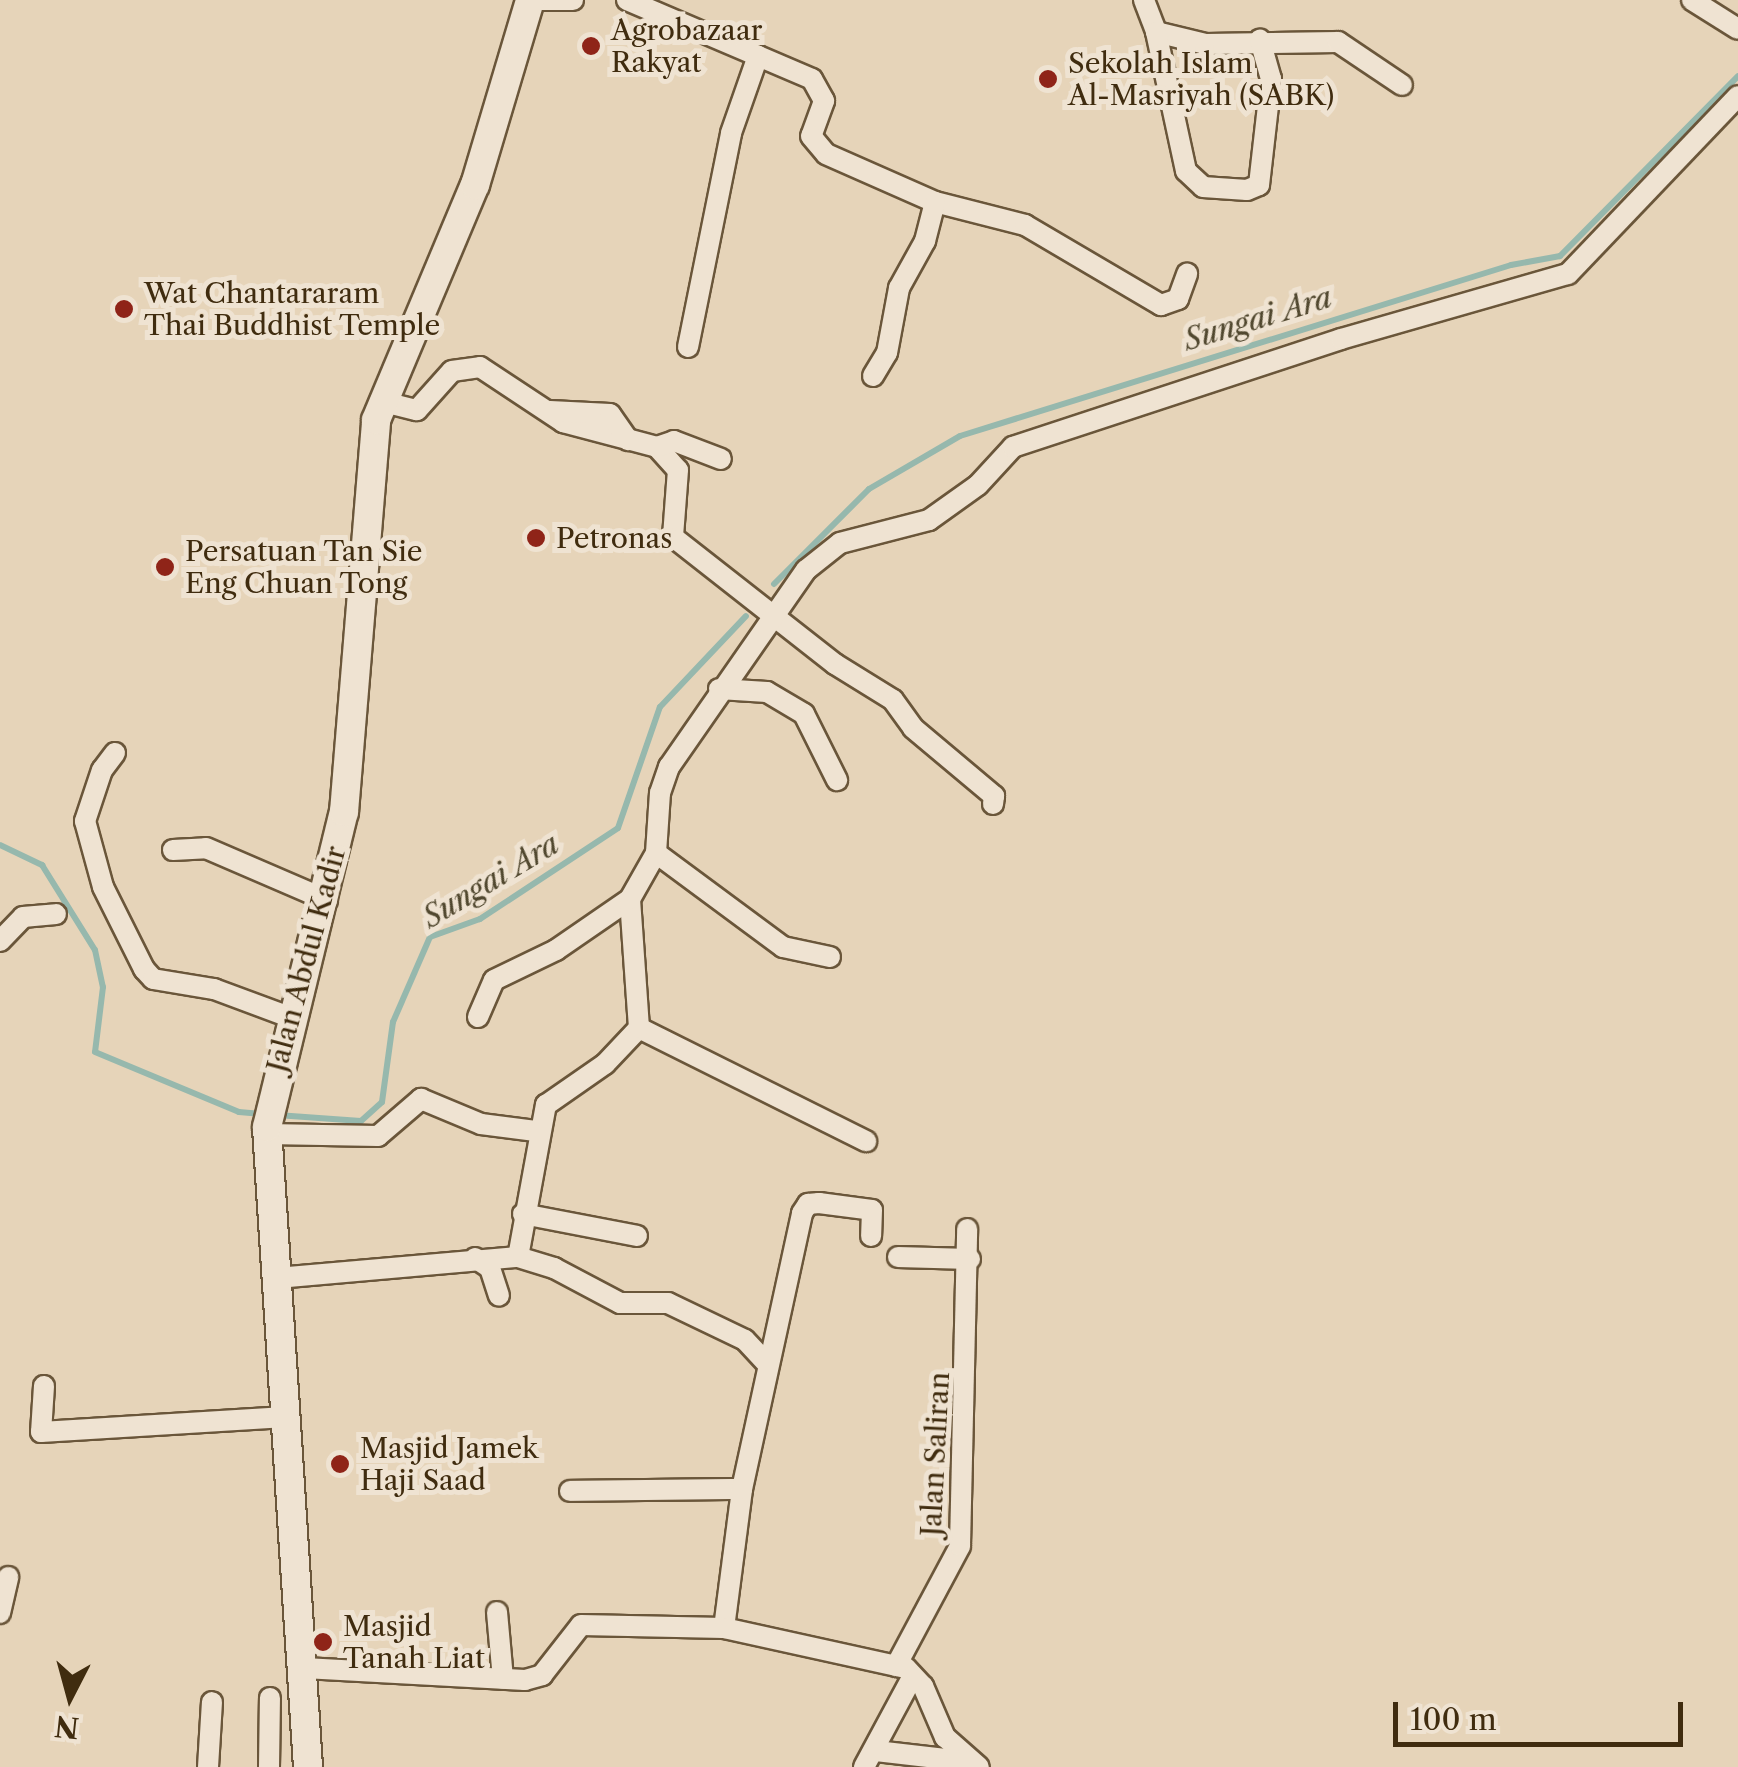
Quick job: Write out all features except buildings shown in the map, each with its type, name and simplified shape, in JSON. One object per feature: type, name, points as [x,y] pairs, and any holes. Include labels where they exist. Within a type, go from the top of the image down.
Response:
[{"type":"main road","name":"Jalan Abdul Kadir","points":[[308,1767],[268,1121],[292,1018],[327,900],[344,812],[380,401],[475,185],[530,0]]},
{"type":"street","points":[[540,0],[572,0]]},
{"type":"street","points":[[626,0],[758,56],[821,88],[813,145],[935,202],[1025,226],[1161,305],[1178,299],[1187,274]]},
{"type":"street","points":[[1144,0],[1156,32],[1186,171],[1202,186],[1247,190],[1259,185],[1270,79],[1260,40]]},
{"type":"street","points":[[1692,0],[1738,30]]},
{"type":"street","points":[[1156,32],[1206,44],[1260,40],[1338,42],[1402,85]]},
{"type":"street","points":[[688,347],[731,133],[758,56]]},
{"type":"street","points":[[478,1017],[494,980],[579,936],[630,899],[656,853],[660,793],[669,767],[719,688],[806,570],[840,543],[930,520],[978,485],[1014,447],[1340,339],[1568,274],[1738,96]]},
{"type":"street","points":[[873,376],[887,353],[900,288],[925,241],[935,202]]},
{"type":"street","points":[[380,401],[417,410],[452,370],[467,366],[490,372],[539,410],[610,414],[628,440],[657,448],[678,470],[673,536],[893,700],[914,728],[994,796],[993,804]]},
{"type":"street","points":[[657,448],[674,441],[721,459]]},
{"type":"street","points":[[719,688],[767,692],[804,714],[837,780]]},
{"type":"street","points":[[115,753],[85,820],[103,887],[144,970],[153,980],[214,989],[292,1018]]},
{"type":"street","points":[[173,850],[206,848],[327,900]]},
{"type":"street","points":[[656,853],[783,947],[830,957]]},
{"type":"street","points":[[518,1257],[536,1131],[546,1105],[605,1064],[639,1028],[630,899]]},
{"type":"street","points":[[0,941],[22,916],[56,914]]},
{"type":"street","points":[[639,1028],[866,1141]]},
{"type":"street","points":[[268,1121],[378,1136],[422,1099],[481,1124],[536,1131]]},
{"type":"street","points":[[724,1628],[742,1490],[808,1204],[872,1210],[871,1236]]},
{"type":"street","points":[[524,1214],[637,1236]]},
{"type":"street","name":"Jalan Saliran","points":[[870,1759],[960,1546],[970,1260],[967,1229]]},
{"type":"street","points":[[277,1278],[518,1257],[554,1268],[620,1303],[668,1303],[745,1340],[768,1365]]},
{"type":"street","points":[[898,1257],[970,1260]]},
{"type":"street","points":[[475,1258],[490,1268],[499,1296]]},
{"type":"street","points":[[44,1386],[42,1432],[286,1417]]},
{"type":"street","points":[[570,1491],[742,1490]]},
{"type":"street","points":[[0,1614],[8,1578]]},
{"type":"street","points":[[497,1612],[503,1679]]},
{"type":"street","points":[[304,1668],[503,1679],[542,1675],[581,1626],[724,1628],[905,1671],[945,1737],[975,1765]]},
{"type":"street","points":[[269,1767],[270,1698]]},
{"type":"street","points":[[208,1767],[212,1702]]},
{"type":"street","points":[[870,1759],[975,1765]]},
{"type":"waterway","name":"Sungai Ara","points":[[774,584],[869,489],[960,436],[1511,265],[1560,256],[1738,76]]},
{"type":"waterway","name":"Sungai Ara","points":[[277,1115],[361,1121],[382,1102],[393,1022],[430,937],[480,919],[618,828],[660,707],[746,616]]},
{"type":"waterway","name":"Sungai Ara","points":[[0,845],[42,865],[95,950],[103,987],[95,1052],[239,1112],[264,1114]]},
{"type":"place","name":"Agrobazaar Rakyat","points":[[591,46]]},
{"type":"place","name":"Sekolah Islam Al-Masriyah (SABK)","points":[[1048,79]]},
{"type":"place","name":"Wat Chantararam Thai Buddhist Temple","points":[[124,309]]},
{"type":"place","name":"Petronas","points":[[536,538]]},
{"type":"place","name":"Persatuan Tan Sie Eng Chuan Tong","points":[[165,567]]},
{"type":"place","name":"Masjid Jamek Haji Saad","points":[[340,1464]]},
{"type":"place","name":"Masjid Tanah Liat","points":[[323,1642]]}]
